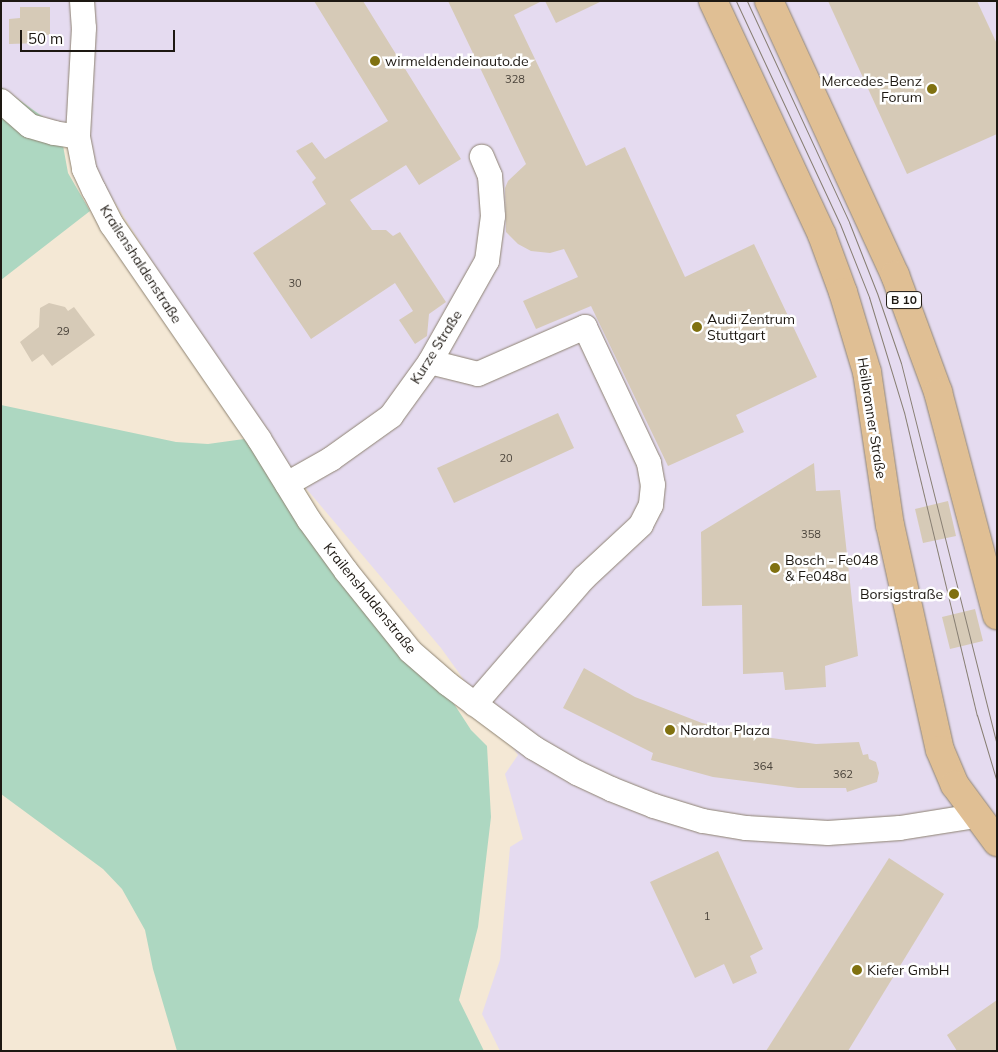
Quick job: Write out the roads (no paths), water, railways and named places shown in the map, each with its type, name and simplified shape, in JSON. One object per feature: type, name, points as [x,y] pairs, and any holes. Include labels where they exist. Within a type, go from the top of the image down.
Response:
[{"type":"main road","name":"Heilbronner Straße","points":[[713,1],[822,235],[843,292],[869,385],[890,525],[940,750],[955,785],[987,813],[997,842]]},
{"type":"main road","name":"B 10","points":[[769,1],[895,275],[932,374],[997,615]]},
{"type":"street","name":"Krailenshaldenstraße","points":[[82,1],[84,28],[78,137],[84,169],[112,225],[288,484],[309,520],[346,571],[410,651],[475,704],[534,748],[577,773],[654,806],[703,821],[746,828],[828,833],[892,829],[987,813]]},
{"type":"street","points":[[1,101],[30,126],[78,137]]},
{"type":"street","name":"Kurze Straße","points":[[288,484],[331,459],[391,416],[430,362],[487,261],[493,216],[490,176],[482,157]]},
{"type":"street","points":[[430,362],[478,374],[585,327],[649,463],[653,485],[651,505],[641,524],[584,578],[475,704]]},
{"type":"tram line","points":[[736,1],[840,224],[869,297],[904,412],[977,715],[997,782]]},
{"type":"tram line","points":[[747,1],[849,222],[877,293],[901,363],[997,746]]},
{"type":"place","name":"wirmeldendeinauto.de","points":[[375,61]]},
{"type":"place","name":"Mercedes-Benz Forum","points":[[932,89]]},
{"type":"place","name":"Audi Zentrum Stuttgart","points":[[697,327]]},
{"type":"place","name":"Bosch - Fe048 & Fe048a","points":[[775,568]]},
{"type":"place","name":"Borsigstraße","points":[[954,594]]},
{"type":"place","name":"Nordtor Plaza","points":[[670,730]]},
{"type":"place","name":"Kiefer GmbH","points":[[857,970]]}]
